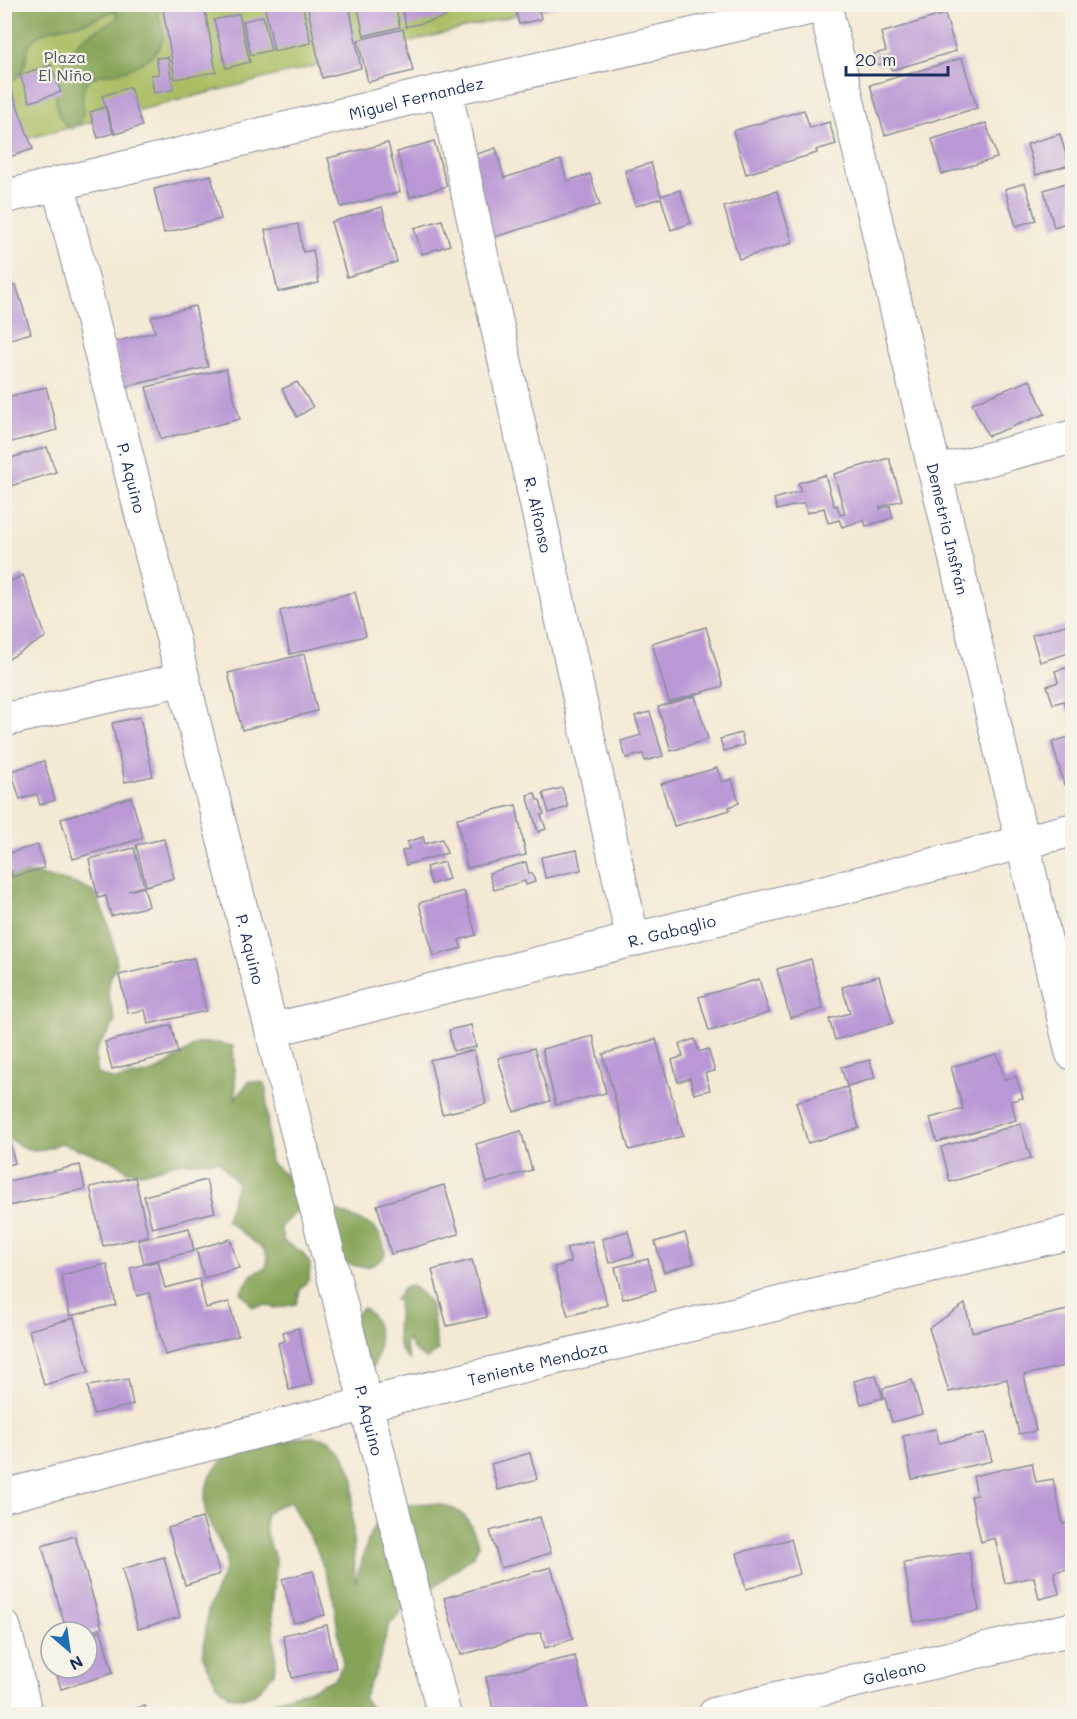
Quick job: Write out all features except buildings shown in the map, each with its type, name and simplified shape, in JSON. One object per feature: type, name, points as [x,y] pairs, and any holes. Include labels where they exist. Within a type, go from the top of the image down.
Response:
[{"type":"street","name":"Miguel Fernandez","points":[[4,197],[444,90],[827,5]]},
{"type":"street","name":"Demetrio Insfrán","points":[[827,5],[1072,1053]]},
{"type":"street","name":"R. Alfonso","points":[[444,90],[633,940]]},
{"type":"street","name":"P. Aquino","points":[[58,183],[444,1714]]},
{"type":"street","points":[[935,473],[1072,437]]},
{"type":"street","points":[[4,720],[183,679]]},
{"type":"street","name":"R. Gabaglio","points":[[272,1030],[1072,830]]},
{"type":"street","name":"Teniente Mendoza","points":[[4,1496],[366,1404],[1072,1232]]},
{"type":"street","points":[[4,1628],[26,1714]]},
{"type":"street","name":"Galeano","points":[[715,1714],[1072,1629]]},
{"type":"green space","points":[[156,4],[163,36],[158,48],[147,59],[132,68],[99,75],[88,81],[84,86],[81,120],[71,129],[61,119],[57,107],[56,88],[59,71],[67,56],[78,43],[117,18],[116,10],[90,21],[44,32],[29,45],[23,68],[15,79],[5,78],[5,5]]},
{"type":"green space","name":"Plaza El Niño","points":[[5,5],[556,5],[5,144]]},
{"type":"green space","points":[[5,873],[36,874],[81,885],[94,893],[102,908],[112,936],[117,964],[110,979],[108,993],[115,1022],[97,1050],[98,1074],[114,1080],[146,1074],[160,1069],[198,1043],[217,1043],[233,1046],[236,1098],[249,1081],[265,1083],[270,1162],[298,1185],[297,1211],[280,1227],[284,1242],[302,1252],[310,1264],[309,1279],[301,1288],[296,1304],[274,1308],[267,1305],[253,1307],[241,1292],[252,1274],[266,1268],[268,1259],[264,1250],[226,1220],[237,1183],[219,1161],[177,1163],[142,1173],[127,1171],[116,1162],[61,1143],[45,1149],[32,1150],[19,1145],[5,1135]]},
{"type":"green space","points":[[337,1211],[374,1226],[385,1249],[382,1259],[363,1267],[340,1261],[326,1222]]},
{"type":"green space","points":[[410,1285],[427,1299],[433,1314],[438,1351],[426,1359],[414,1350],[407,1339],[405,1345],[409,1360],[399,1346],[397,1331],[399,1308],[398,1300],[395,1300],[404,1288]]},
{"type":"green space","points":[[363,1308],[374,1320],[379,1336],[375,1363],[371,1370],[341,1366],[335,1354],[342,1335]]},
{"type":"green space","points":[[315,1437],[329,1440],[342,1450],[354,1479],[352,1508],[355,1582],[375,1525],[384,1517],[406,1506],[431,1503],[454,1509],[469,1522],[479,1545],[472,1557],[436,1585],[407,1603],[389,1626],[377,1668],[363,1698],[377,1714],[258,1714],[276,1701],[336,1678],[343,1664],[332,1590],[317,1550],[290,1502],[275,1507],[265,1515],[266,1533],[276,1561],[272,1611],[276,1658],[274,1673],[255,1694],[242,1698],[228,1695],[216,1683],[203,1656],[208,1610],[225,1569],[226,1555],[207,1518],[204,1503],[210,1475],[231,1454],[299,1438]]}]
